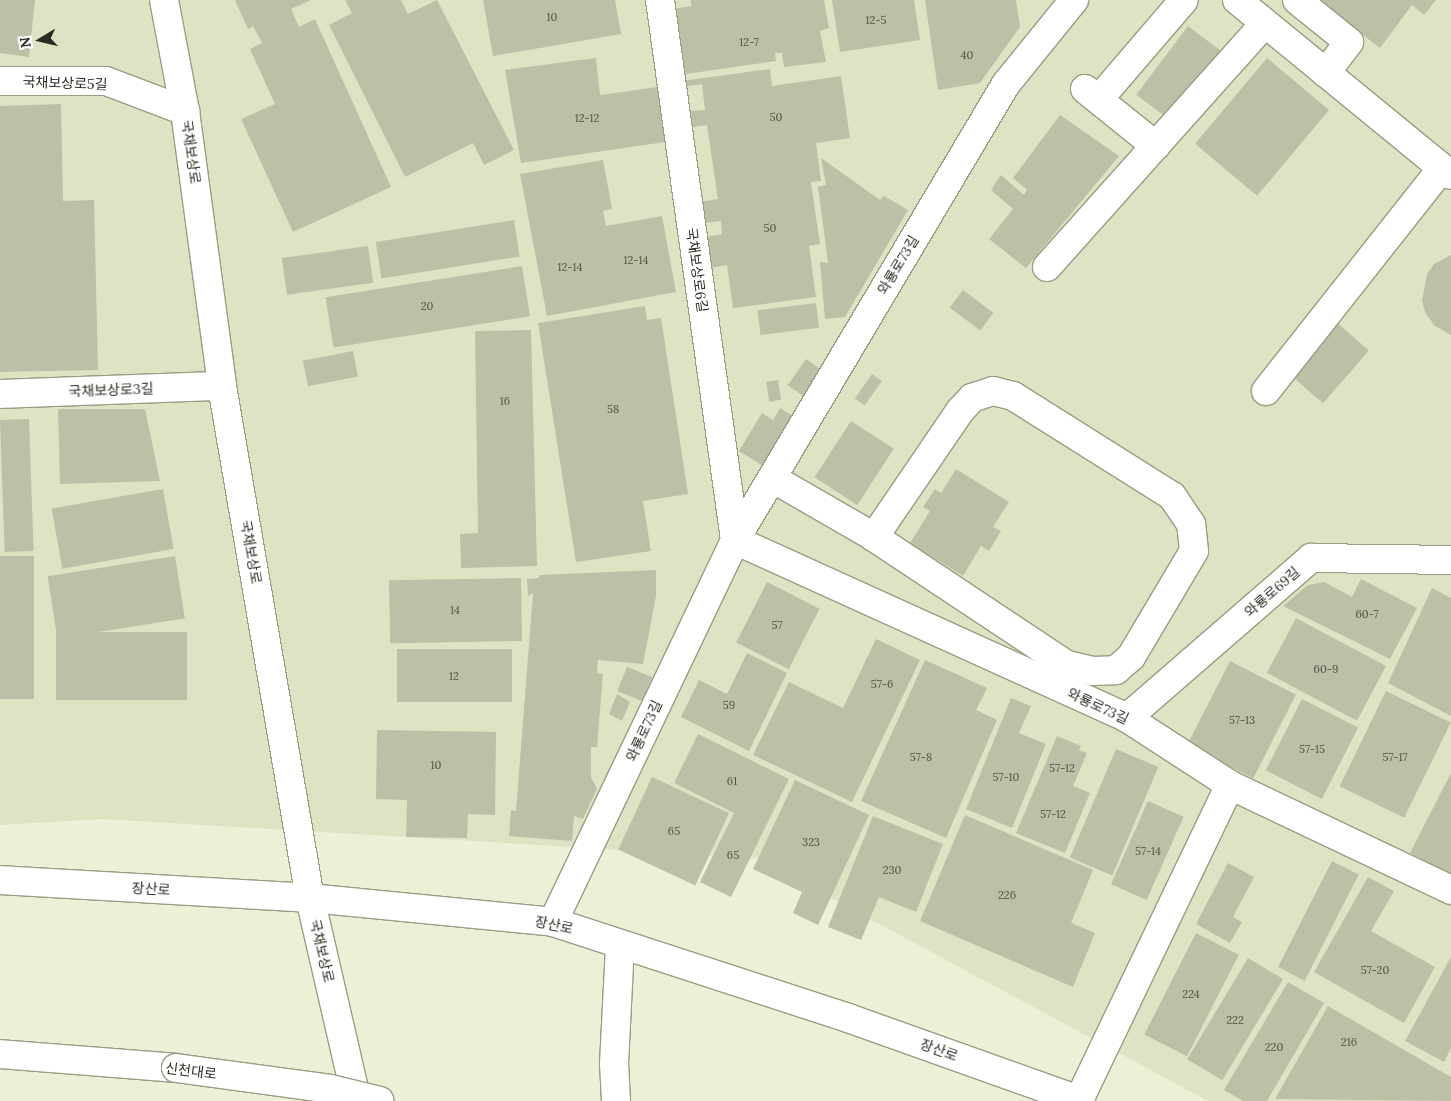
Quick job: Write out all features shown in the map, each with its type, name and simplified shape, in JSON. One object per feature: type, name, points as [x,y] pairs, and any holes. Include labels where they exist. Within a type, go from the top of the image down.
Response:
[{"type":"main road","name":"국채보상로","points":[[164,0],[185,111],[222,386],[310,898],[357,1101]]},
{"type":"main road","name":"국채보상로6길","points":[[660,0],[735,540]]},
{"type":"main road","name":"와룡로73길","points":[[554,922],[735,540],[1006,84],[1074,0]]},
{"type":"main road","points":[[1156,146],[1092,94],[1184,0]]},
{"type":"main road","points":[[1237,0],[1446,172],[1266,391]]},
{"type":"main road","points":[[1297,0],[1349,42],[1326,73]]},
{"type":"main road","points":[[1047,267],[1265,23]]},
{"type":"main road","name":"국채보상로5길","points":[[0,81],[106,81],[185,111]]},
{"type":"main road","name":"국채보상로3길","points":[[0,394],[222,386]]},
{"type":"main road","points":[[772,478],[874,537],[1067,665],[1092,671],[1116,670],[1131,657],[1194,551],[1190,524],[1172,496],[1013,396],[993,391],[972,398],[960,410],[874,537]]},
{"type":"main road","name":"와룡로73길","points":[[735,540],[1127,718],[1230,785],[1451,890]]},
{"type":"main road","name":"와룡로69길","points":[[1127,718],[1311,558],[1451,560]]},
{"type":"main road","points":[[1080,1100],[1230,785]]},
{"type":"main road","name":"장산로","points":[[0,880],[310,898],[554,922],[848,1018],[1080,1100]]},
{"type":"main road","points":[[616,1101],[614,1064],[620,945]]},
{"type":"main road","name":"신천대로","points":[[0,1054],[176,1068],[331,1088],[380,1101]]},
{"type":"shaded area","points":[[0,0],[1451,0],[1451,1101],[1208,1101],[757,858],[102,819],[0,825]]},
{"type":"building","points":[[0,0],[35,0],[29,57],[0,53]]},
{"type":"building","points":[[235,0],[311,0],[291,9],[299,27],[315,19],[391,187],[293,232],[241,119],[275,104],[250,49],[262,43],[253,26],[248,29]]},
{"type":"building","points":[[345,0],[401,0],[408,14],[437,0],[514,150],[484,165],[473,143],[405,177],[329,25],[352,13]]},
{"type":"building","points":[[483,0],[615,0],[621,34],[493,56]]},
{"type":"building","points":[[691,0],[824,0],[829,28],[820,31],[826,62],[784,67],[782,53],[775,53],[776,61],[679,75],[674,9],[691,6]]},
{"type":"building","points":[[832,0],[914,0],[920,40],[840,52]]},
{"type":"building","points":[[925,0],[1016,0],[1020,27],[980,83],[938,90]]},
{"type":"building","points":[[1317,0],[1436,0],[1424,15],[1412,5],[1380,48]]},
{"type":"building","points":[[1188,26],[1222,52],[1171,121],[1136,95]]},
{"type":"building","points":[[596,58],[600,95],[658,87],[665,142],[521,163],[505,70]]},
{"type":"building","points":[[1267,58],[1329,110],[1257,196],[1195,144]]},
{"type":"building","points":[[770,69],[772,86],[841,76],[850,138],[816,143],[821,181],[811,182],[820,244],[809,246],[816,297],[733,308],[727,265],[710,268],[706,237],[722,234],[721,221],[704,223],[700,202],[718,199],[707,125],[693,127],[691,111],[705,110],[702,84],[682,87],[681,81]]},
{"type":"building","points":[[61,104],[63,201],[94,200],[98,370],[0,372],[0,106]]},
{"type":"building","points":[[1060,115],[1119,156],[1026,268],[989,239],[1013,209],[991,190],[1001,175],[1024,195],[1027,190],[1013,178]]},
{"type":"building","points":[[821,158],[880,200],[884,196],[908,210],[845,317],[825,319],[820,262],[828,263],[818,187],[826,185]]},
{"type":"building","points":[[603,160],[612,209],[603,211],[606,226],[662,216],[676,292],[547,316],[520,174]]},
{"type":"building","points":[[514,220],[520,257],[382,278],[376,242]]},
{"type":"building","points":[[368,246],[373,283],[287,295],[282,258]]},
{"type":"building","points":[[1451,255],[1451,335],[1435,326],[1426,314],[1422,301],[1427,274],[1434,264]]},
{"type":"building","points":[[522,266],[530,316],[333,348],[325,297]]},
{"type":"building","points":[[963,290],[993,313],[980,330],[950,308]]},
{"type":"building","points":[[816,303],[819,328],[760,335],[757,310]]},
{"type":"building","points":[[645,306],[647,320],[661,318],[688,494],[643,501],[651,551],[576,562],[538,323]]},
{"type":"building","points":[[1335,321],[1369,351],[1323,403],[1289,374]]},
{"type":"building","points":[[531,330],[537,566],[461,568],[460,534],[478,533],[475,331]]},
{"type":"building","points":[[353,351],[358,377],[308,386],[303,361]]},
{"type":"building","points":[[806,359],[822,370],[803,396],[788,385]]},
{"type":"building","points":[[872,374],[882,381],[865,405],[855,399]]},
{"type":"building","points":[[778,380],[781,400],[769,402],[766,382]]},
{"type":"building","points":[[780,408],[795,417],[765,467],[739,451],[762,413],[773,420]]},
{"type":"building","points":[[58,409],[145,409],[160,481],[60,484]]},
{"type":"building","points":[[29,419],[34,551],[5,552],[0,420]]},
{"type":"building","points":[[851,421],[894,449],[857,505],[815,477]]},
{"type":"building","points":[[956,469],[1009,502],[993,527],[1001,531],[989,551],[981,546],[963,576],[910,543],[930,511],[923,507],[935,489],[941,493]]},
{"type":"building","points":[[163,489],[174,549],[62,569],[52,509]]},
{"type":"building","points":[[0,556],[34,556],[34,699],[0,699]]},
{"type":"building","points":[[175,556],[185,618],[57,638],[48,576]]},
{"type":"building","points":[[656,570],[656,596],[643,664],[598,660],[597,673],[603,674],[597,747],[591,747],[591,777],[597,789],[583,819],[574,816],[572,841],[509,836],[511,810],[516,811],[533,593],[528,596],[527,579],[539,578],[539,575]]},
{"type":"building","points":[[521,578],[522,641],[390,643],[389,580]]},
{"type":"building","points":[[1361,579],[1417,608],[1390,659],[1283,606],[1308,585],[1324,582],[1352,597]]},
{"type":"building","points":[[767,582],[820,609],[789,669],[736,643]]},
{"type":"building","points":[[1432,588],[1451,598],[1451,716],[1388,683]]},
{"type":"building","points":[[1296,618],[1386,666],[1357,721],[1267,673]]},
{"type":"building","points":[[56,632],[187,632],[187,700],[56,700]]},
{"type":"building","points":[[876,639],[920,660],[852,802],[753,755],[789,682],[843,708]]},
{"type":"building","points":[[397,649],[512,649],[512,702],[397,702]]},
{"type":"building","points":[[747,653],[787,673],[749,751],[681,717],[699,680],[727,694]]},
{"type":"building","points":[[925,660],[987,688],[976,710],[997,720],[946,838],[861,801]]},
{"type":"building","points":[[1230,661],[1296,695],[1253,778],[1187,745]]},
{"type":"building","points":[[627,667],[652,677],[642,701],[617,691]]},
{"type":"building","points":[[1386,691],[1451,723],[1404,818],[1340,786]]},
{"type":"building","points":[[617,694],[630,702],[622,721],[609,714]]},
{"type":"building","points":[[1011,698],[1031,706],[1019,733],[1046,744],[1012,828],[966,809]]},
{"type":"building","points":[[1302,699],[1358,728],[1322,799],[1266,770]]},
{"type":"building","points":[[377,730],[496,732],[495,815],[468,814],[467,838],[406,837],[407,800],[376,799]]},
{"type":"building","points":[[698,734],[789,779],[731,897],[700,882],[734,813],[674,783]]},
{"type":"building","points":[[1057,736],[1081,746],[1079,750],[1087,753],[1073,786],[1090,793],[1065,853],[1016,833]]},
{"type":"building","points":[[1116,749],[1158,767],[1112,876],[1070,858]]},
{"type":"building","points":[[1451,773],[1451,874],[1410,853]]},
{"type":"building","points":[[652,777],[729,813],[695,885],[618,850]]},
{"type":"building","points":[[795,780],[869,815],[818,925],[793,913],[802,892],[753,869]]},
{"type":"building","points":[[1148,801],[1184,817],[1147,900],[1111,884]]},
{"type":"building","points":[[965,815],[1093,870],[1071,923],[1095,933],[1073,987],[920,921]]},
{"type":"building","points":[[873,816],[943,844],[916,912],[879,897],[861,940],[828,927]]},
{"type":"building","points":[[1332,861],[1359,875],[1305,981],[1278,967]]},
{"type":"building","points":[[1228,863],[1254,877],[1233,917],[1242,922],[1230,943],[1196,924]]},
{"type":"building","points":[[1368,877],[1394,891],[1371,931],[1435,967],[1404,1023],[1314,972]]},
{"type":"building","points":[[1196,933],[1239,955],[1187,1056],[1144,1035]]},
{"type":"building","points":[[1451,957],[1451,1048],[1444,1062],[1405,1041]]},
{"type":"building","points":[[1248,958],[1283,979],[1222,1080],[1187,1059]]},
{"type":"building","points":[[1288,982],[1324,1003],[1267,1101],[1243,1101],[1224,1090]]},
{"type":"building","points":[[1328,1006],[1451,1077],[1451,1101],[1275,1099]]}]
